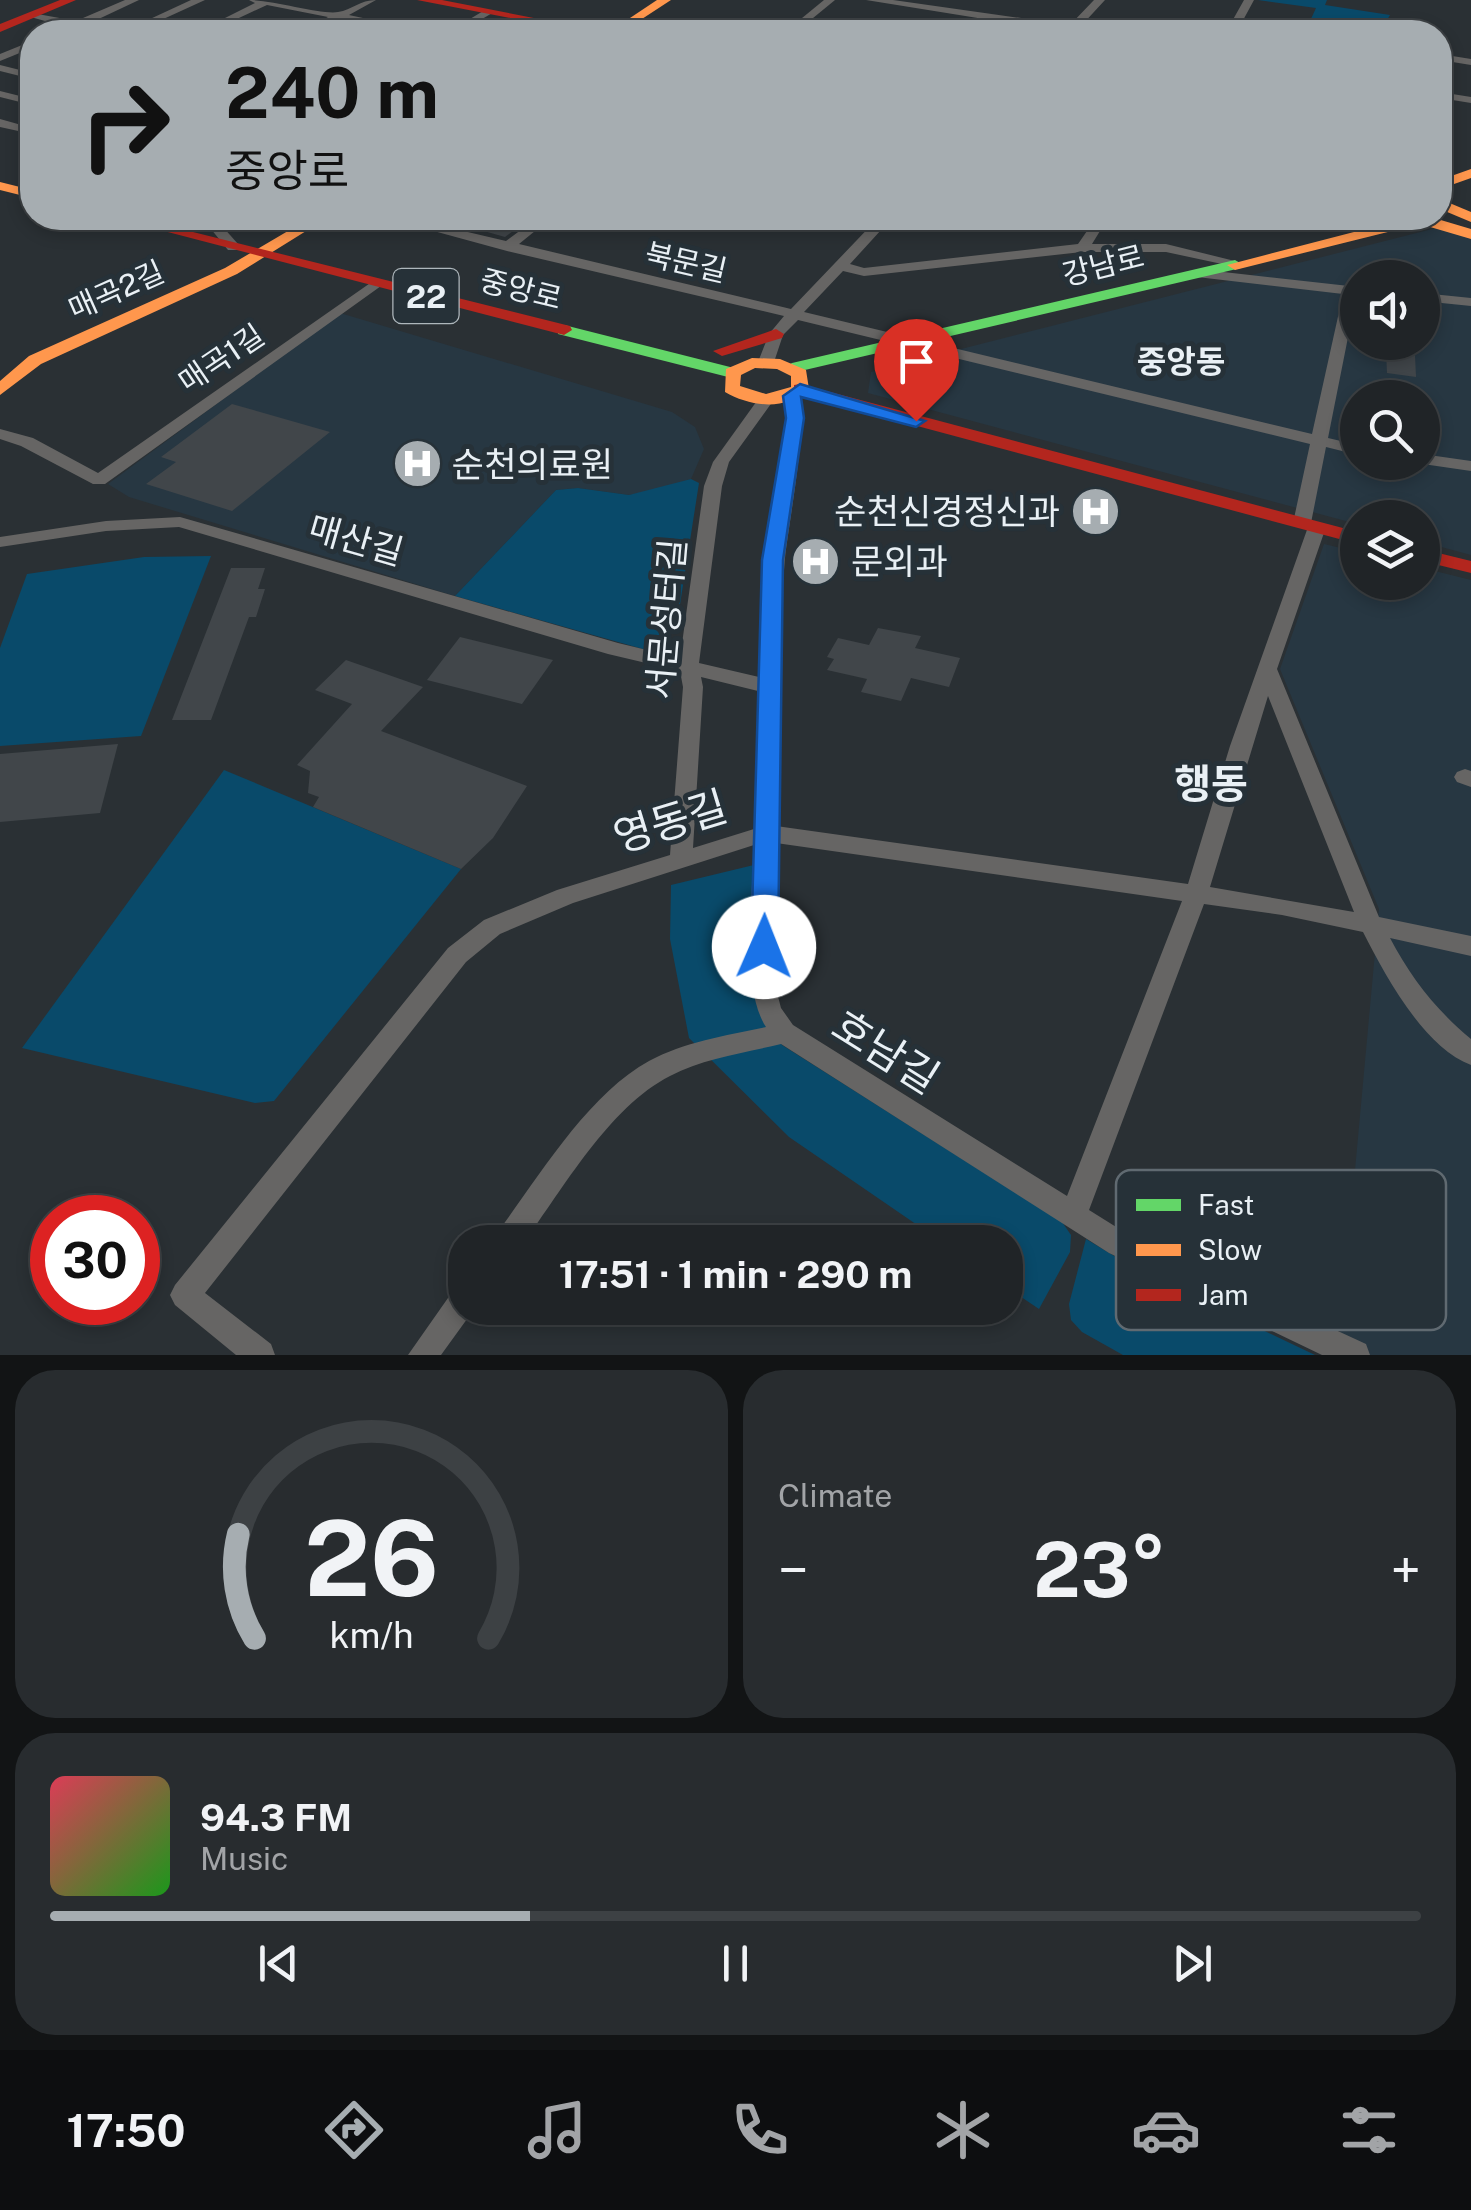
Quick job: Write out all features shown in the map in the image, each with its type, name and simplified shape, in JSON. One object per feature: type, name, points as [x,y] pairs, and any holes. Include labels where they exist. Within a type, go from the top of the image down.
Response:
[{"type":"main road","points":[[21,20],[70,0]]},
{"type":"main road","points":[[422,0],[533,20]]},
{"type":"main road","points":[[634,20],[665,0]]},
{"type":"main road","points":[[1452,193],[1471,173]]},
{"type":"main road","name":"중앙로","points":[[168,230],[732,373]]},
{"type":"main road","name":"매곡2길","points":[[0,390],[36,360],[263,254],[301,230]]},
{"type":"main road","name":"강남로","points":[[766,401],[795,384],[909,344],[1370,230]]},
{"type":"main road","points":[[663,357],[720,352],[776,334]]},
{"type":"main road","points":[[732,373],[766,362],[795,384],[1340,533]]},
{"type":"main road","name":"22","points":[[732,373],[731,388],[766,401]]},
{"type":"main road","points":[[1440,559],[1471,567]]},
{"type":"street","points":[[88,20],[134,0]]},
{"type":"street","points":[[174,0],[196,2]]},
{"type":"street","points":[[332,20],[370,0]]},
{"type":"street","points":[[805,20],[830,0]]},
{"type":"street","points":[[871,0],[1004,20]]},
{"type":"street","points":[[1081,20],[1100,0]]},
{"type":"street","points":[[224,20],[260,1],[354,20]]},
{"type":"street","points":[[155,20],[196,2]]},
{"type":"street","points":[[475,20],[489,12]]},
{"type":"street","points":[[32,16],[52,20]]},
{"type":"street","points":[[219,230],[234,247]]},
{"type":"street","name":"북문길","points":[[441,230],[1340,447]]},
{"type":"street","points":[[508,247],[530,230]]},
{"type":"street","points":[[766,362],[776,334],[873,230]]},
{"type":"street","points":[[1082,248],[1094,230]]},
{"type":"street","points":[[838,266],[864,272],[1082,248],[1166,248],[1236,262]]},
{"type":"street","points":[[1197,273],[1340,288]]},
{"type":"street","name":"매곡1길","points":[[0,434],[27,442],[99,480],[376,283]]},
{"type":"street","points":[[1440,299],[1471,302]]},
{"type":"street","points":[[1074,1214],[1196,894],[1267,669],[1310,525],[1320,444],[1340,353]]},
{"type":"street","name":"호남길","points":[[795,384],[795,418],[772,560],[766,686],[763,985],[769,1011],[784,1033],[1116,1242]]},
{"type":"street","name":"서문성터길","points":[[681,858],[692,687],[689,666],[712,486],[721,462],[766,401]]},
{"type":"street","points":[[1440,462],[1471,466]]},
{"type":"street","name":"매산길","points":[[0,542],[106,526],[180,522],[596,644],[766,686]]},
{"type":"street","points":[[1267,669],[1370,923],[1402,982],[1440,1028],[1471,1054]]},
{"type":"street","name":"영동길","points":[[260,1355],[185,1296],[472,940],[492,927],[564,896],[767,833],[1196,894],[1370,923],[1471,946]]},
{"type":"street","points":[[520,1225],[614,1106],[640,1082],[658,1069],[696,1056],[784,1033]]},
{"type":"street","points":[[423,1355],[448,1321]]},
{"type":"street","name":"호남길","points":[[1303,1330],[1356,1355]]},
{"type":"shaded area","points":[[1258,0],[1327,0],[1325,5],[1390,15],[1387,20],[1310,20],[1316,8]]},
{"type":"shaded area","points":[[1428,230],[1471,232],[1471,555],[1440,547],[1440,500],[1340,500],[1340,519],[868,393],[871,372]]},
{"type":"shaded area","name":"순천의료원","points":[[340,313],[672,412],[695,427],[704,449],[691,479],[656,490],[629,495],[578,488],[556,490],[455,596],[129,497],[108,484]]},
{"type":"shaded area","points":[[691,479],[699,483],[676,630],[650,651],[455,596],[556,490],[578,488],[629,495]]},
{"type":"shaded area","points":[[1324,544],[1340,548],[1340,600],[1440,600],[1440,572],[1471,580],[1471,1355],[1338,1355],[1340,1330],[1446,1330],[1446,1170],[1355,1170],[1379,909],[1280,669]]},
{"type":"shaded area","points":[[211,556],[141,736],[0,746],[0,648],[27,574],[144,557]]},
{"type":"shaded area","points":[[224,770],[461,869],[274,1101],[255,1103],[22,1048]]},
{"type":"shaded area","points":[[758,864],[771,1027],[782,1045],[1062,1222],[1071,1235],[1070,1252],[1039,1309],[1023,1298],[1023,1225],[917,1225],[789,1137],[689,1038],[670,939],[671,885]]},
{"type":"shaded area","points":[[1086,1239],[1116,1257],[1116,1330],[1263,1330],[1315,1355],[1123,1355],[1082,1332],[1071,1320],[1069,1304]]},
{"type":"building","points":[[480,230],[515,230],[505,237]]},
{"type":"building","points":[[1386,360],[1415,360],[1416,377],[1387,373]]},
{"type":"building","points":[[232,404],[330,432],[232,511],[146,484],[176,462],[161,457]]},
{"type":"building","points":[[231,568],[265,568],[258,589],[265,589],[256,617],[249,617],[211,720],[172,720]]},
{"type":"building","points":[[878,628],[921,636],[915,648],[960,658],[949,687],[911,678],[901,701],[861,692],[867,679],[827,670],[834,659],[827,657],[838,638],[869,645]]},
{"type":"building","points":[[460,637],[553,660],[522,704],[427,680]]},
{"type":"building","points":[[346,660],[423,687],[381,731],[527,786],[493,838],[461,869],[313,807],[319,797],[308,793],[310,771],[297,765],[352,704],[315,690]]},
{"type":"building","points":[[118,744],[100,813],[0,822],[0,754]]},
{"type":"traffic: fast","points":[[792,368],[1235,265]]},
{"type":"traffic: fast","points":[[564,330],[732,373]]},
{"type":"traffic: slow","points":[[634,20],[665,0]]},
{"type":"traffic: slow","points":[[1452,180],[1471,173]]},
{"type":"traffic: slow","points":[[0,186],[20,191]]},
{"type":"traffic: slow","points":[[1452,209],[1471,218]]},
{"type":"traffic: slow","points":[[1452,229],[1471,234]]},
{"type":"traffic: slow","points":[[0,390],[35,360],[231,271],[300,230]]},
{"type":"traffic: slow","points":[[1235,265],[1378,230]]},
{"type":"traffic: slow","points":[[752,363],[780,364],[800,374],[800,389],[766,400],[731,388],[732,373],[752,363]]},
{"type":"traffic: jam","points":[[0,28],[70,0]]},
{"type":"traffic: jam","points":[[423,0],[534,20]]},
{"type":"traffic: jam","points":[[168,230],[564,330]]},
{"type":"traffic: jam","points":[[722,351],[776,334]]},
{"type":"traffic: jam","points":[[800,389],[1340,533]]},
{"type":"traffic: jam","points":[[1440,559],[1471,567]]},
{"type":"place","name":"순천의료원","points":[[417,464]]},
{"type":"place","name":"순천신경정신과","points":[[1095,511]]},
{"type":"place","name":"문외과","points":[[816,561]]},
{"type":"district","name":"중앙동","points":[[1181,361]]},
{"type":"district","name":"행동","points":[[1211,783]]},
{"type":"route","points":[[764,947],[766,686],[772,560],[795,418],[792,396],[800,389],[916,421]]}]
